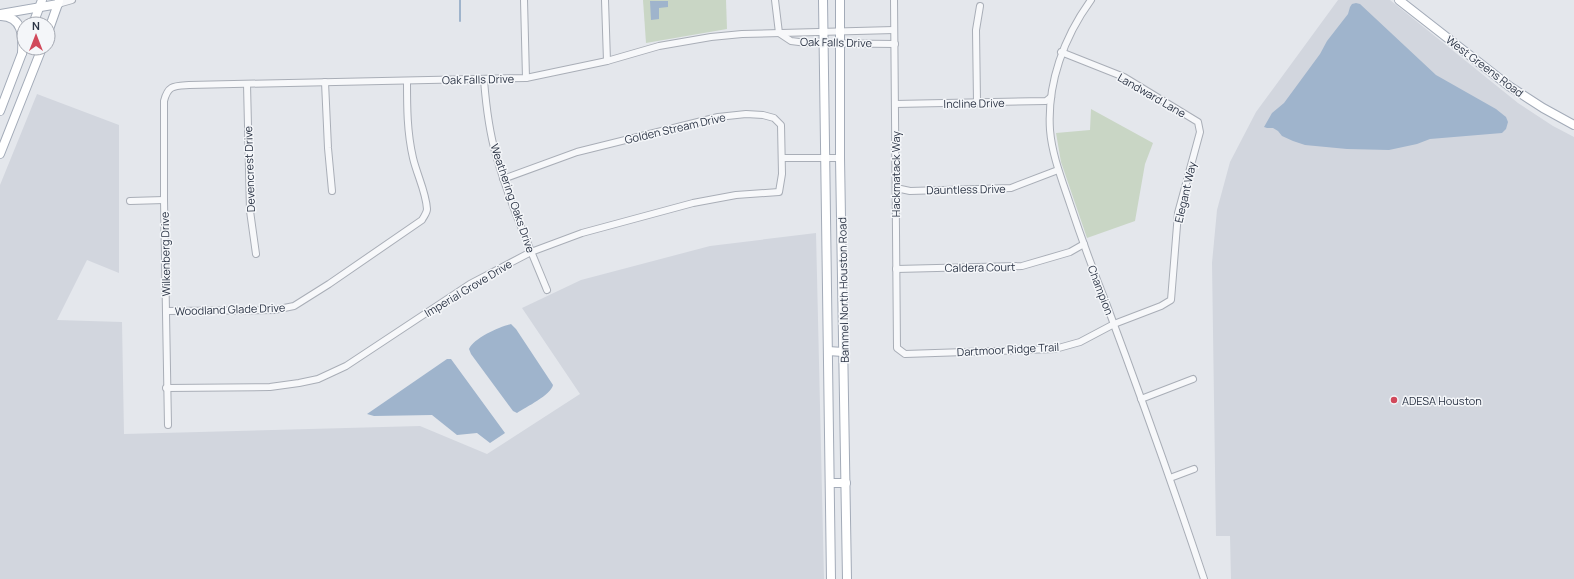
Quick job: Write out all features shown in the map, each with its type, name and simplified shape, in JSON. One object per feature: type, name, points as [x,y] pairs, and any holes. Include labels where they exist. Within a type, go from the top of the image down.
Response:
[{"type":"main road","name":"Bammel North Houston Road","points":[[824,0],[831,579]]},
{"type":"main road","name":"Bammel North Houston Road","points":[[840,0],[840,158],[847,579]]},
{"type":"main road","name":"West Greens Road","points":[[1399,0],[1509,86],[1543,108],[1574,125]]},
{"type":"main road","points":[[0,15],[41,4],[59,2],[54,16]]},
{"type":"main road","points":[[36,16],[41,4]]},
{"type":"main road","points":[[0,15],[11,18],[16,22]]},
{"type":"main road","points":[[0,111],[21,56]]},
{"type":"main road","points":[[0,154],[39,56]]},
{"type":"main road","points":[[828,351],[844,352]]},
{"type":"main road","points":[[830,483],[846,483]]},
{"type":"street","points":[[59,2],[72,0]]},
{"type":"street","points":[[524,0],[526,78]]},
{"type":"street","points":[[605,0],[607,61]]},
{"type":"street","points":[[775,0],[779,33]]},
{"type":"street","name":"Hackmatack Way","points":[[894,0],[897,348]]},
{"type":"street","name":"Champion","points":[[1091,0],[1079,16],[1062,52],[1051,97],[1050,130],[1058,170],[1170,478],[1204,579]]},
{"type":"street","points":[[977,102],[976,30],[980,6]]},
{"type":"street","name":"Oak Falls Drive","points":[[172,87],[526,78],[607,61],[686,41],[742,34],[894,30]]},
{"type":"street","name":"Oak Falls Drive","points":[[779,33],[791,41],[894,44]]},
{"type":"street","name":"Landward Lane","points":[[1062,52],[1124,77],[1198,122]]},
{"type":"street","name":"Weathering Oaks Drive","points":[[484,80],[486,106],[491,134],[504,179],[547,290]]},
{"type":"street","name":"Woodland Glade Drive","points":[[166,311],[274,310],[288,308],[308,299],[422,220],[427,211],[409,139],[407,121],[408,81]]},
{"type":"street","points":[[325,82],[328,148],[332,191]]},
{"type":"street","name":"Devencrest Drive","points":[[247,84],[250,211],[256,254]]},
{"type":"street","name":"Wilkenberg Drive","points":[[168,425],[166,388],[164,101],[166,92],[172,87]]},
{"type":"street","name":"Incline Drive","points":[[895,104],[1046,101],[1051,97]]},
{"type":"street","name":"Golden Stream Drive","points":[[504,179],[576,152],[679,126],[728,115],[763,115],[774,118],[781,125],[782,174],[779,192]]},
{"type":"street","name":"Elegant Way","points":[[1161,306],[1171,300],[1178,213],[1200,132],[1198,122]]},
{"type":"street","points":[[782,158],[840,158]]},
{"type":"street","name":"Dauntless Drive","points":[[896,188],[910,191],[1011,188],[1058,170]]},
{"type":"street","name":"Imperial Grove Drive","points":[[166,388],[270,387],[299,383],[328,375],[364,355],[453,294],[495,270],[531,252],[582,233],[693,203],[736,195],[779,192]]},
{"type":"street","points":[[130,201],[164,200]]},
{"type":"street","name":"Caldera Court","points":[[896,269],[1022,266],[1070,252],[1084,244]]},
{"type":"street","name":"Dartmoor Ridge Trail","points":[[897,348],[905,354],[1055,349],[1080,342],[1114,324],[1161,306]]},
{"type":"street","points":[[1141,398],[1193,379]]},
{"type":"street","points":[[1170,478],[1194,469]]},
{"type":"shaded area","name":"ADESA Houston","points":[[1338,0],[1390,0],[1518,103],[1553,126],[1574,137],[1574,579],[1231,579],[1230,536],[1216,536],[1212,263],[1217,210],[1230,162],[1256,112]]},
{"type":"shaded area","points":[[37,94],[119,125],[119,273],[87,260],[57,320],[122,322],[124,434],[420,426],[487,454],[580,394],[522,308],[581,280],[710,246],[816,233],[824,579],[0,579],[0,185]]},
{"type":"green space","points":[[643,0],[726,0],[727,29],[646,43]]},
{"type":"green space","points":[[1091,109],[1153,143],[1145,164],[1135,221],[1087,238],[1061,162],[1056,133],[1090,130]]},
{"type":"water","points":[[650,1],[668,1],[668,7],[659,8],[659,19],[651,20]]},
{"type":"water","points":[[1352,4],[1360,4],[1436,75],[1496,109],[1506,117],[1508,122],[1506,129],[1502,133],[1430,139],[1417,144],[1389,150],[1347,149],[1305,145],[1282,136],[1273,128],[1264,127],[1272,113],[1284,103],[1320,54],[1327,41],[1348,14]]},
{"type":"water","points":[[511,324],[516,329],[553,385],[548,393],[543,397],[517,413],[513,411],[471,354],[469,349],[481,337],[494,330]]},
{"type":"water","points":[[447,359],[451,359],[505,433],[490,443],[477,433],[457,435],[432,415],[374,416],[367,414]]},
{"type":"waterway","points":[[460,0],[460,21]]},
{"type":"place","name":"ADESA Houston","points":[[1394,400]]}]
